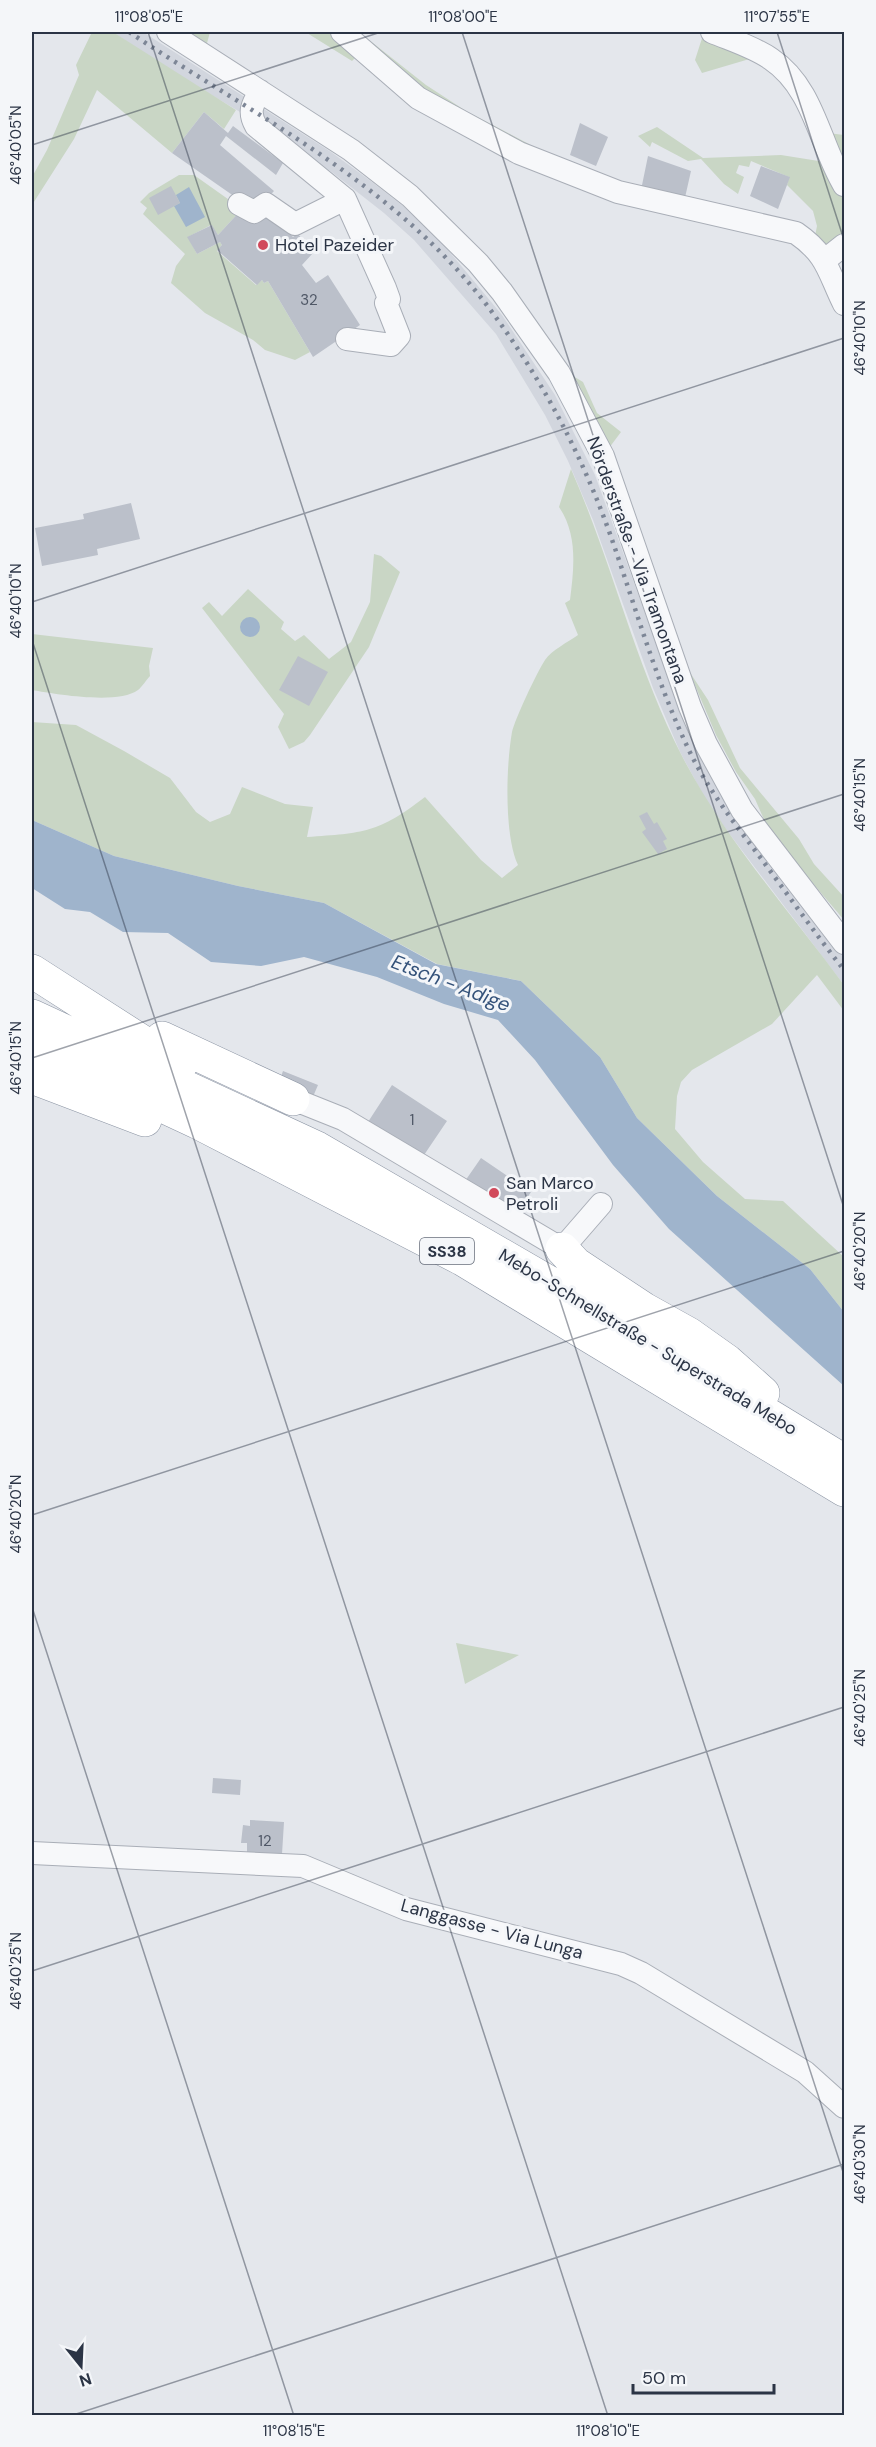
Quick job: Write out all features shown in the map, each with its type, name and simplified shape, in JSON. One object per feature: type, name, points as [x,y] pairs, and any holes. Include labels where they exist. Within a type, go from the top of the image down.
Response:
[{"type":"highway","points":[[32,960],[141,1028],[293,1100]]},
{"type":"highway","points":[[32,971],[181,1067],[294,1125],[317,1148]]},
{"type":"highway","name":"Mebo-Schnellstraße - Superstrada Mebo","points":[[32,1016],[317,1148],[588,1305],[844,1461]]},
{"type":"highway","name":"Mebo-Schnellstraße - Superstrada Mebo","points":[[32,1045],[197,1122],[356,1201],[462,1258],[844,1490]]},
{"type":"highway","points":[[32,1077],[193,1138],[315,1197],[356,1201]]},
{"type":"highway","points":[[562,1249],[576,1264],[698,1341],[727,1361],[752,1385],[844,1448]]},
{"type":"street","name":"Nörderstraße - Via Tramontana","points":[[168,32],[351,150],[410,195],[478,263],[533,336],[579,409],[603,456],[690,707],[706,744],[742,810],[844,943]]},
{"type":"street","points":[[342,32],[418,98],[519,153],[618,192],[796,233],[813,244],[825,260],[844,304]]},
{"type":"street","points":[[712,32],[771,59],[799,86],[811,106],[831,163],[844,185]]},
{"type":"street","points":[[260,91],[250,107],[251,117],[256,126],[345,199],[389,299],[387,303],[399,336],[391,345],[348,339]]},
{"type":"street","points":[[239,204],[254,213],[266,204],[295,224],[345,199]]},
{"type":"street","points":[[825,260],[844,245]]},
{"type":"street","points":[[293,1100],[343,1119],[562,1249],[601,1204]]},
{"type":"street","name":"Langgasse - Via Lunga","points":[[32,1853],[303,1866],[406,1909],[621,1964],[641,1973],[805,2072],[844,2107]]},
{"type":"shaded area","points":[[113,32],[143,32],[331,152],[403,206],[443,244],[502,315],[555,395],[595,475],[689,735],[712,778],[844,957],[844,985],[728,832],[706,800],[680,752],[653,688],[593,520],[568,461],[545,415],[496,334],[414,240],[384,213],[333,173],[267,128],[168,69]]},
{"type":"green space","points":[[92,32],[113,32],[236,110],[224,129],[204,112],[172,153],[97,90],[74,139],[32,205],[32,177],[47,150],[79,75],[76,65]]},
{"type":"green space","points":[[182,32],[210,32],[206,47]]},
{"type":"green space","points":[[297,32],[359,32],[426,85],[466,111],[546,153],[519,153],[364,49],[352,61],[307,33]]},
{"type":"green space","points":[[704,32],[763,55],[702,73],[695,60]]},
{"type":"green space","points":[[657,127],[703,158],[781,155],[831,163],[820,132],[844,135],[844,245],[825,260],[815,236],[817,226],[813,211],[787,185],[789,177],[751,161],[749,167],[739,165],[736,173],[744,177],[738,194],[724,184],[701,159],[688,161],[652,142],[650,147],[638,136]]},
{"type":"green space","points":[[179,175],[194,175],[242,209],[218,235],[211,225],[188,237],[197,254],[220,242],[222,245],[217,251],[256,285],[262,280],[264,283],[268,281],[310,352],[295,360],[265,350],[253,340],[205,313],[171,283],[176,266],[185,254],[143,214],[147,208],[140,202],[149,193]]},
{"type":"green space","points":[[573,376],[583,382],[597,413],[621,432],[603,456]]},
{"type":"green space","points":[[571,469],[586,504],[650,685],[681,754],[698,785],[737,844],[844,985],[844,1011],[817,975],[772,1024],[692,1070],[681,1082],[677,1096],[675,1129],[703,1162],[745,1199],[783,1201],[844,1257],[844,1312],[810,1269],[717,1196],[637,1118],[600,1057],[521,981],[437,964],[324,903],[238,886],[114,856],[32,820],[32,722],[76,725],[170,778],[196,812],[210,822],[230,814],[242,787],[285,804],[313,807],[307,837],[370,829],[395,818],[425,797],[481,860],[502,878],[518,865],[513,852],[508,819],[508,763],[512,732],[545,660],[578,635],[565,603],[570,600],[573,552],[569,529],[559,507]]},
{"type":"green space","points":[[374,554],[381,556],[400,572],[369,647],[310,735],[304,742],[289,749],[278,727],[284,714],[202,608],[209,602],[222,616],[248,589],[284,622],[281,629],[295,641],[304,635],[329,659],[351,642],[370,602]]},
{"type":"green space","points":[[32,634],[153,648],[149,666],[150,676],[138,690],[116,697],[86,697],[32,690]]},
{"type":"green space","points":[[689,671],[708,700],[740,768],[799,839],[814,864],[844,897],[844,920],[770,833],[755,799],[736,772],[716,735]]},
{"type":"green space","points":[[456,1643],[519,1655],[465,1684]]},
{"type":"water","points":[[189,187],[205,217],[186,227],[174,206],[180,203],[176,195]]},
{"type":"water","points":[[246,617],[254,617],[260,623],[260,631],[254,637],[246,637],[240,631],[240,623]]},
{"type":"water","name":"Etsch - Adige","points":[[32,820],[114,856],[238,886],[324,903],[436,964],[521,981],[600,1057],[637,1118],[717,1196],[810,1269],[844,1312],[844,1386],[669,1229],[613,1165],[535,1060],[498,1020],[444,1004],[377,977],[304,957],[261,966],[211,962],[168,933],[123,932],[90,912],[65,909],[32,888]]},
{"type":"building","points":[[204,112],[228,133],[233,126],[283,163],[276,175],[226,136],[220,145],[274,191],[264,202],[251,208],[172,153]]},
{"type":"building","points":[[580,123],[608,137],[596,166],[570,155]]},
{"type":"building","points":[[648,156],[691,171],[684,202],[641,190]]},
{"type":"building","points":[[761,166],[790,177],[778,209],[750,196]]},
{"type":"building","points":[[171,186],[180,203],[158,215],[149,198]]},
{"type":"building","points":[[242,209],[263,209],[293,237],[298,234],[313,253],[302,265],[316,283],[328,275],[360,325],[313,357],[268,281],[264,283],[262,280],[257,285],[217,250],[222,245],[220,242],[197,254],[187,237],[212,225],[218,235]]},
{"type":"building","points":[[131,503],[140,539],[97,549],[98,555],[42,566],[35,528],[84,519],[83,514]]},
{"type":"building","points":[[298,656],[328,672],[309,706],[279,690]]},
{"type":"building","points":[[647,812],[654,824],[657,822],[667,839],[663,841],[667,849],[658,854],[642,832],[646,829],[639,816]]},
{"type":"building","points":[[283,1071],[318,1085],[312,1099],[278,1085]]},
{"type":"building","points":[[392,1085],[447,1121],[422,1158],[368,1122]]},
{"type":"building","name":"San Marco Petroli","points":[[481,1158],[531,1192],[507,1228],[456,1194]]},
{"type":"building","points":[[213,1778],[241,1780],[240,1795],[212,1793]]},
{"type":"building","points":[[250,1820],[284,1822],[282,1854],[247,1852],[247,1843],[241,1843],[243,1825],[250,1826]]},
{"type":"railway","points":[[129,32],[272,122],[364,186],[408,222],[449,261],[486,304],[541,385],[572,443],[610,534],[665,694],[694,760],[728,814],[844,970]]},
{"type":"place","name":"Hotel Pazeider","points":[[263,245]]},
{"type":"place","name":"San Marco Petroli","points":[[494,1193]]}]
